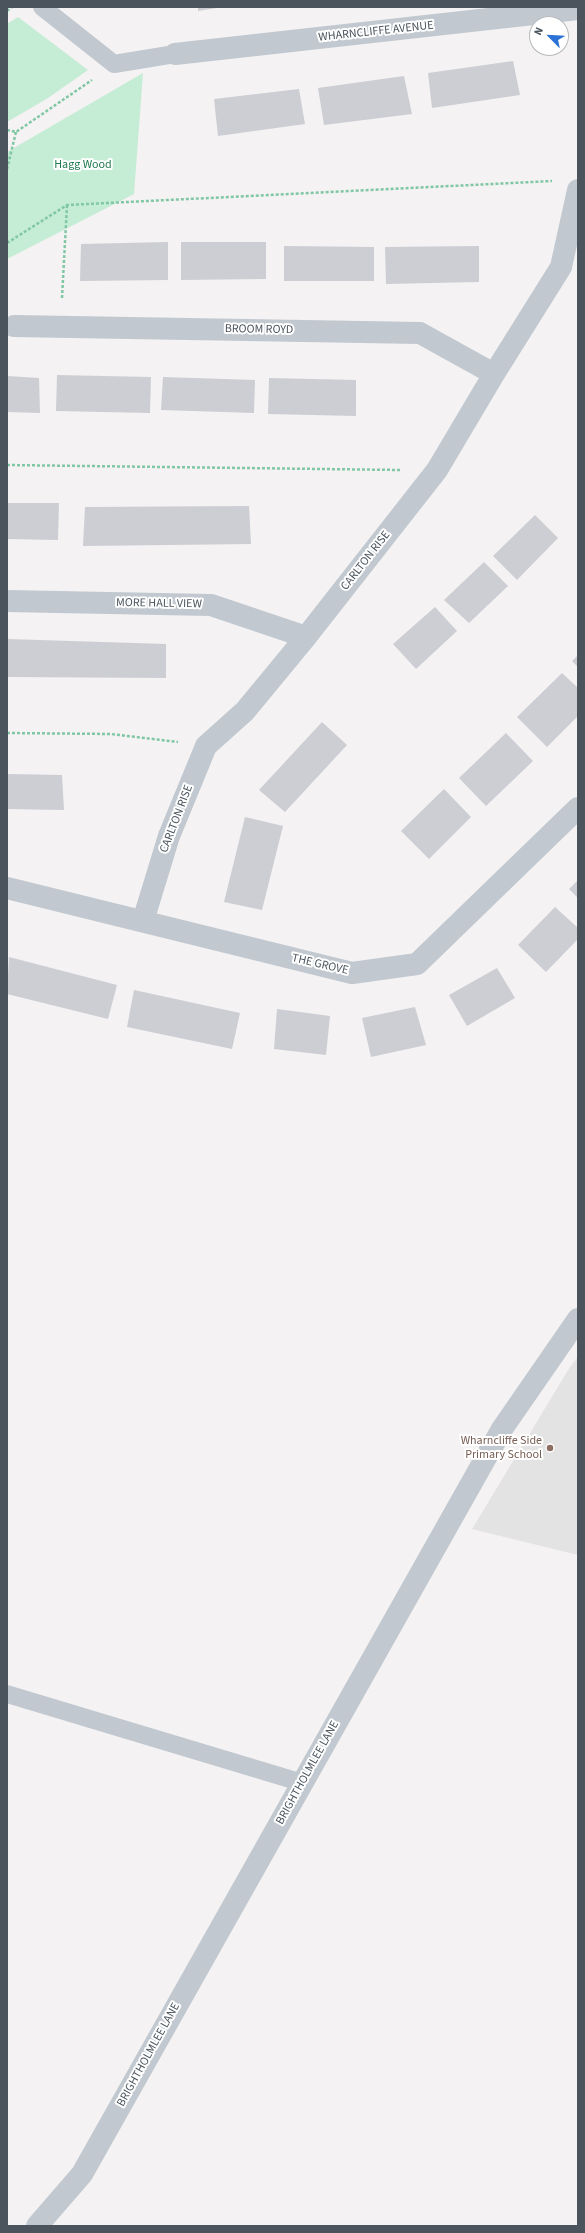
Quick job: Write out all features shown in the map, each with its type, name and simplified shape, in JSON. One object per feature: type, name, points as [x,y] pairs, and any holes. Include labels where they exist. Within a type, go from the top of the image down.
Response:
[{"type":"street","name":"WHARNCLIFFE AVENUE","points":[[175,54],[578,9]]},
{"type":"street","name":"CARLTON RISE","points":[[143,921],[169,836],[206,746],[245,710],[306,637],[437,470],[494,374],[562,267],[578,190]]},
{"type":"street","name":"BROOM ROYD","points":[[14,326],[420,333],[494,374]]},
{"type":"street","name":"MORE HALL VIEW","points":[[7,601],[211,605],[306,637]]},
{"type":"street","name":"THE GROVE","points":[[7,888],[352,973],[417,964],[578,808]]},
{"type":"street","name":"BRIGHTHOLMLEE LANE","points":[[37,2226],[82,2174],[502,1429],[578,1318]]},
{"type":"lane","points":[[42,7],[114,64],[175,54]]},
{"type":"lane","points":[[7,1694],[303,1783]]},
{"type":"path","points":[[7,11],[12,7]]},
{"type":"path","points":[[7,169],[16,132],[114,64]]},
{"type":"path","points":[[7,130],[16,132]]},
{"type":"path","points":[[7,243],[67,205],[554,181]]},
{"type":"path","points":[[60,327],[67,205]]},
{"type":"path","points":[[7,465],[437,470]]},
{"type":"path","points":[[7,732],[111,734],[206,746]]},
{"type":"shaded area","name":"Wharncliffe Side Primary School","points":[[578,1357],[578,1555],[472,1529],[570,1367]]},
{"type":"green space","points":[[18,17],[88,70],[48,98],[7,122],[7,24]]},
{"type":"green space","name":"Hagg Wood","points":[[143,73],[134,194],[7,259],[7,152]]},
{"type":"building","points":[[198,7],[217,7],[217,8],[198,11]]},
{"type":"building","points":[[513,61],[520,95],[432,108],[428,73]]},
{"type":"building","points":[[404,76],[412,114],[324,125],[318,88]]},
{"type":"building","points":[[299,89],[305,124],[218,136],[214,99]]},
{"type":"building","points":[[168,242],[168,280],[80,281],[81,244]]},
{"type":"building","points":[[181,242],[266,242],[266,279],[181,280]]},
{"type":"building","points":[[284,246],[374,247],[374,281],[284,281]]},
{"type":"building","points":[[479,246],[479,282],[386,284],[385,247]]},
{"type":"building","points":[[57,375],[151,377],[150,413],[56,411]]},
{"type":"building","points":[[7,376],[39,378],[40,413],[7,412]]},
{"type":"building","points":[[163,377],[255,380],[254,413],[161,410]]},
{"type":"building","points":[[269,378],[356,380],[356,416],[268,414]]},
{"type":"building","points":[[7,503],[59,503],[58,540],[7,539]]},
{"type":"building","points":[[249,506],[251,544],[83,546],[85,507]]},
{"type":"building","points":[[535,515],[558,538],[517,580],[493,556]]},
{"type":"building","points":[[484,562],[508,586],[469,623],[444,600]]},
{"type":"building","points":[[435,607],[457,631],[416,669],[393,644]]},
{"type":"building","points":[[7,639],[166,644],[166,678],[7,677]]},
{"type":"building","points":[[578,655],[578,667],[572,661]]},
{"type":"building","points":[[562,673],[578,688],[578,716],[547,747],[517,717]]},
{"type":"building","points":[[322,722],[347,745],[285,812],[259,790]]},
{"type":"building","points":[[506,733],[533,761],[486,806],[459,778]]},
{"type":"building","points":[[7,774],[62,775],[64,810],[7,809]]},
{"type":"building","points":[[444,789],[471,817],[429,859],[401,831]]},
{"type":"building","points":[[245,817],[283,826],[262,910],[224,902]]},
{"type":"building","points":[[578,880],[578,898],[569,889]]},
{"type":"building","points":[[555,907],[578,928],[578,939],[546,972],[518,945]]},
{"type":"building","points":[[9,957],[117,985],[108,1019],[7,994]]},
{"type":"building","points":[[497,968],[515,998],[467,1026],[449,995]]},
{"type":"building","points":[[134,990],[240,1013],[232,1049],[127,1027]]},
{"type":"building","points":[[415,1007],[426,1045],[371,1057],[362,1018]]},
{"type":"building","points":[[277,1009],[330,1016],[326,1055],[274,1049]]},
{"type":"place","name":"Wharncliffe Side Primary School","points":[[550,1448]]}]
